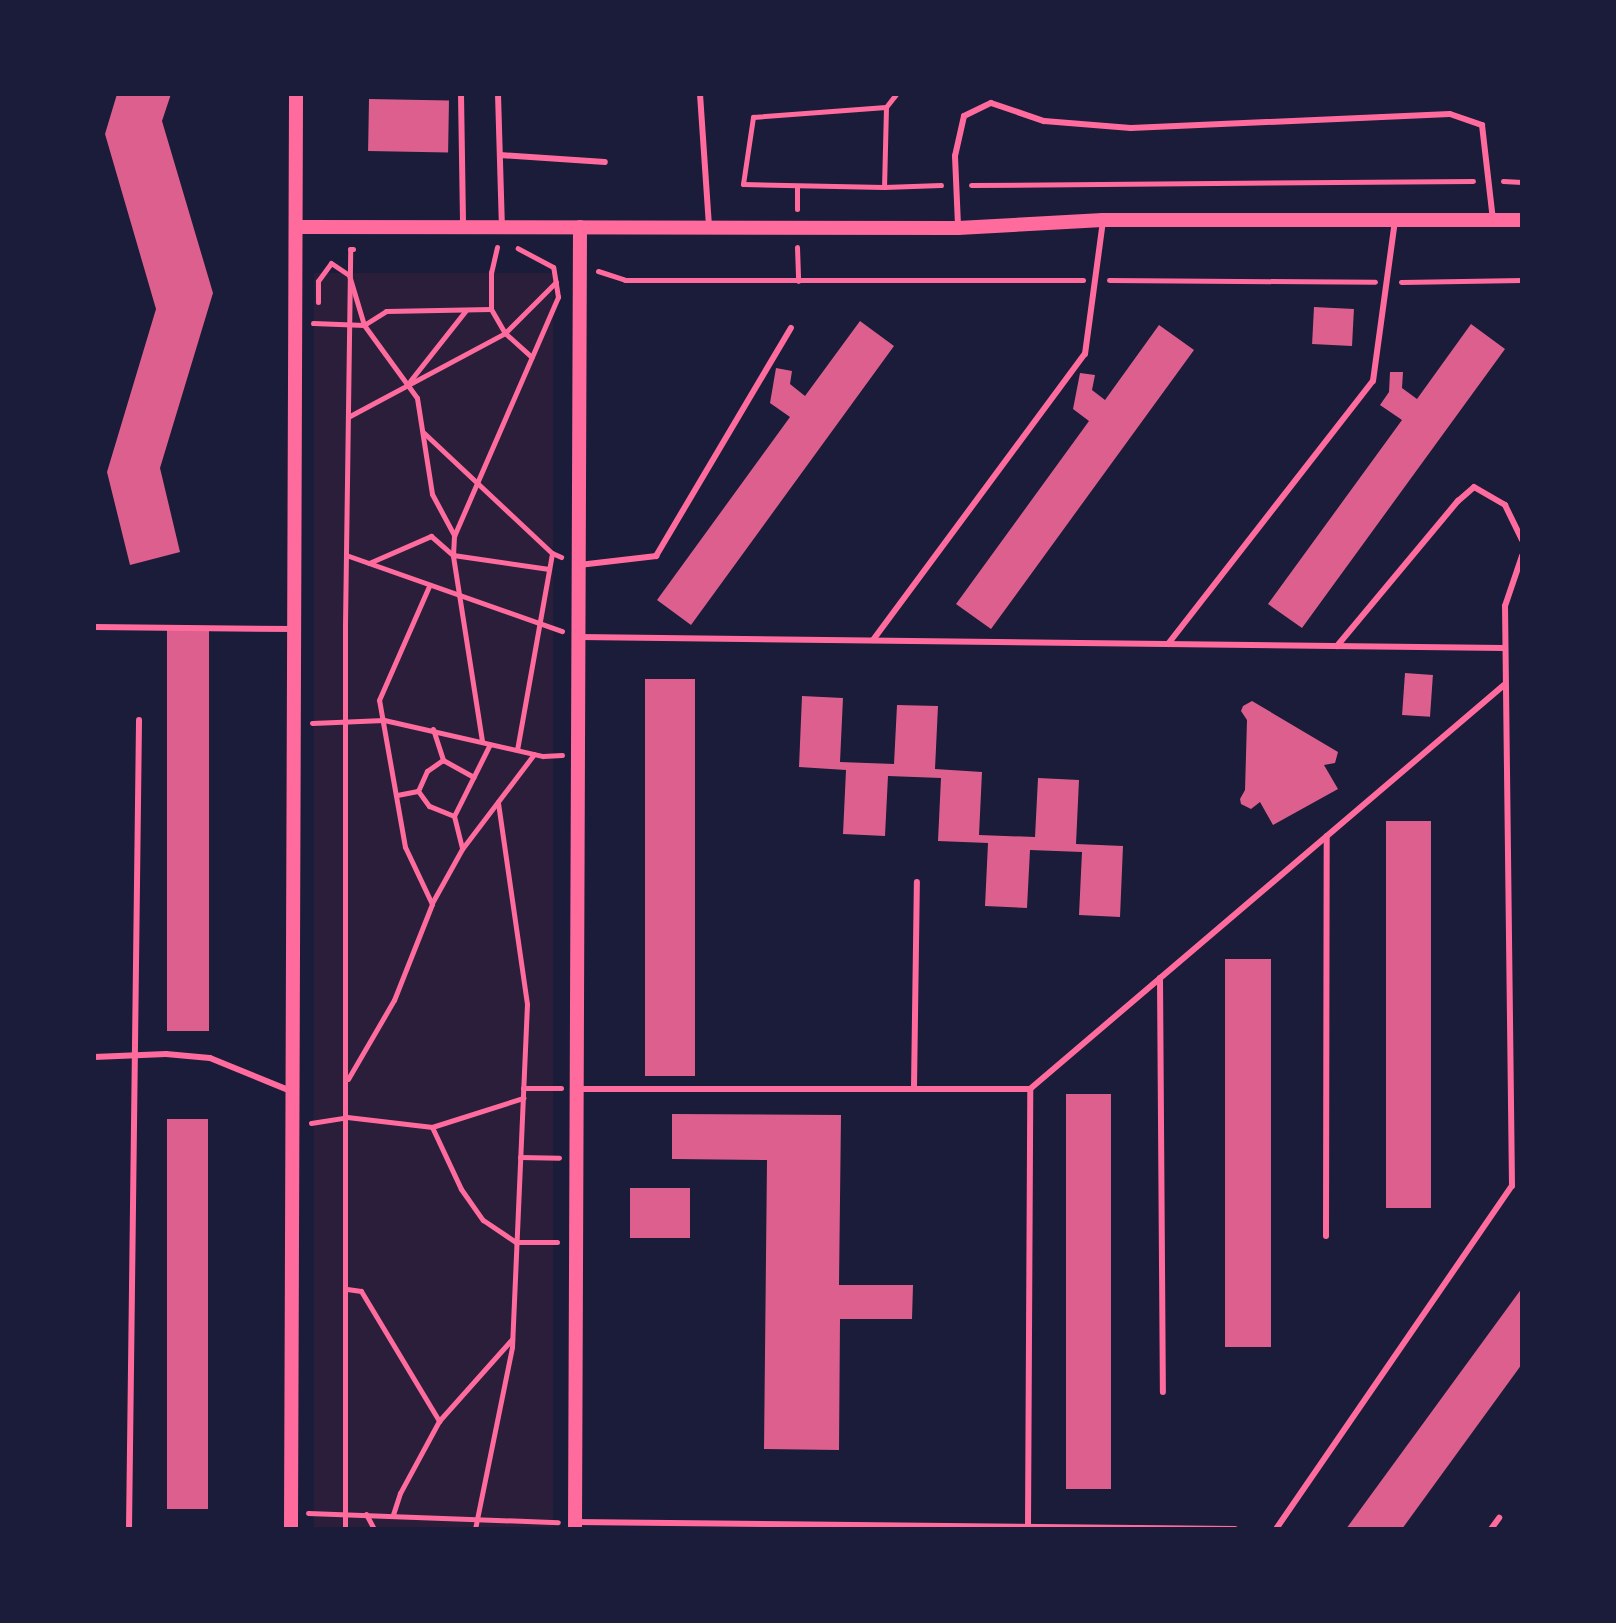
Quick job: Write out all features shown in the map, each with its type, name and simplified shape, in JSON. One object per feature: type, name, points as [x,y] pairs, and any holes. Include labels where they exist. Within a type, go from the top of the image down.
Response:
[{"type":"street","points":[[291,1529],[295,1126],[296,94]]},
{"type":"street","points":[[296,227],[958,228],[1103,220],[1522,220]]},
{"type":"street","points":[[575,1526],[580,227]]},
{"type":"lane","points":[[461,94],[463,227]]},
{"type":"lane","points":[[498,94],[502,227]]},
{"type":"lane","points":[[700,94],[709,228]]},
{"type":"lane","points":[[958,228],[955,156],[964,116],[991,103],[1044,121],[1131,128],[1450,114],[1482,125],[1493,220]]},
{"type":"lane","points":[[500,155],[605,162]]},
{"type":"lane","points":[[873,640],[1085,354],[1103,220]]},
{"type":"lane","points":[[1168,644],[1373,381],[1395,220]]},
{"type":"lane","points":[[579,565],[656,556],[791,328]]},
{"type":"lane","points":[[1337,646],[1458,501],[1474,487],[1505,505],[1522,540]]},
{"type":"lane","points":[[1276,1529],[1512,1186],[1504,648],[1505,606],[1522,556]]},
{"type":"lane","points":[[94,619],[96,627],[296,629]]},
{"type":"lane","points":[[578,637],[1504,648]]},
{"type":"lane","points":[[577,1089],[1030,1089],[1504,685]]},
{"type":"lane","points":[[129,1529],[139,720]]},
{"type":"lane","points":[[1326,1236],[1327,836]]},
{"type":"lane","points":[[914,1088],[917,882]]},
{"type":"lane","points":[[1160,978],[1163,1392]]},
{"type":"lane","points":[[94,1057],[166,1054],[210,1058],[295,1092]]},
{"type":"lane","points":[[1028,1527],[1030,1089]]},
{"type":"lane","points":[[1512,1186],[1522,1186]]},
{"type":"lane","points":[[1491,1529],[1499,1518]]},
{"type":"lane","points":[[575,1526],[1235,1529]]},
{"type":"path","points":[[884,187],[886,107],[896,94]]},
{"type":"path","points":[[886,107],[753,117],[743,184],[884,187],[957,184],[1522,182]]},
{"type":"path","points":[[497,246],[491,272],[491,309],[505,333],[532,357]]},
{"type":"path","points":[[482,741],[453,555],[454,536],[558,297],[553,267],[513,246],[483,247]]},
{"type":"path","points":[[345,1529],[349,275],[350,249],[364,249]]},
{"type":"path","points":[[317,323],[318,281],[331,263],[349,275],[364,325],[417,398],[432,494],[454,536]]},
{"type":"path","points":[[347,418],[505,333],[555,282],[580,264],[625,280],[1522,280]]},
{"type":"path","points":[[296,322],[364,325],[386,311],[491,309]]},
{"type":"path","points":[[407,385],[466,310]]},
{"type":"path","points":[[424,432],[552,553],[579,565]]},
{"type":"path","points":[[369,563],[431,536],[453,555],[549,569]]},
{"type":"path","points":[[517,750],[552,553]]},
{"type":"path","points":[[346,555],[460,598],[578,637]]},
{"type":"path","points":[[429,586],[379,700],[405,847],[432,904]]},
{"type":"path","points":[[295,725],[384,720],[534,754],[578,754]]},
{"type":"path","points":[[433,729],[443,760],[474,777]]},
{"type":"path","points":[[462,849],[454,816],[491,744]]},
{"type":"path","points":[[347,1080],[394,1000],[432,904],[462,849],[534,754]]},
{"type":"path","points":[[418,791],[427,771],[443,760]]},
{"type":"path","points":[[397,795],[418,791]]},
{"type":"path","points":[[418,791],[429,806],[454,816]]},
{"type":"path","points":[[475,1529],[512,1339],[527,1004],[498,802]]},
{"type":"path","points":[[523,1088],[564,1088],[563,1102]]},
{"type":"path","points":[[295,1126],[347,1117],[432,1127],[523,1098]]},
{"type":"path","points":[[432,1127],[461,1189],[483,1220],[516,1242],[557,1243],[557,1229]]},
{"type":"path","points":[[560,1173],[561,1144]]},
{"type":"path","points":[[520,1157],[561,1158]]},
{"type":"path","points":[[347,1289],[361,1291],[439,1421]]},
{"type":"path","points":[[393,1515],[400,1493],[439,1421],[512,1339]]},
{"type":"path","points":[[291,1512],[478,1518],[575,1526]]},
{"type":"path","points":[[366,1514],[374,1529]]},
{"type":"shaded area","points":[[314,273],[553,273],[553,1529],[314,1529]]},
{"type":"building","points":[[117,94],[171,94],[162,121],[213,293],[160,468],[180,552],[130,565],[107,472],[156,309],[105,134]]},
{"type":"building","points":[[369,99],[449,100],[448,152],[368,151]]},
{"type":"building","points":[[1314,307],[1354,309],[1352,346],[1312,344]]},
{"type":"building","points":[[860,321],[894,346],[691,625],[657,600],[790,417],[770,403],[776,368],[792,371],[790,384],[805,396]]},
{"type":"building","points":[[1471,324],[1505,349],[1302,628],[1268,604],[1402,420],[1380,405],[1389,392],[1390,372],[1403,372],[1402,388],[1417,399]]},
{"type":"building","points":[[1159,325],[1194,350],[991,629],[956,604],[1089,421],[1073,409],[1080,373],[1095,375],[1092,390],[1105,400]]},
{"type":"building","points":[[167,630],[209,630],[209,1031],[167,1031]]},
{"type":"building","points":[[1405,673],[1433,675],[1430,717],[1402,715]]},
{"type":"building","points":[[645,679],[695,679],[695,1076],[645,1076]]},
{"type":"building","points":[[802,696],[843,698],[840,762],[894,764],[897,705],[938,706],[935,769],[982,772],[979,835],[1035,837],[1038,778],[1079,780],[1076,844],[1123,846],[1120,917],[1079,915],[1082,852],[1030,850],[1027,908],[985,906],[988,843],[938,841],[941,778],[888,776],[885,836],[843,834],[846,770],[799,767]]},
{"type":"building","points":[[1252,701],[1338,752],[1335,763],[1324,765],[1338,789],[1273,825],[1260,802],[1251,809],[1241,804],[1240,799],[1245,790],[1247,720],[1241,711]]},
{"type":"building","points":[[1386,821],[1431,821],[1431,1208],[1386,1208]]},
{"type":"building","points":[[1225,959],[1271,959],[1271,1347],[1225,1347]]},
{"type":"building","points":[[1066,1094],[1111,1094],[1111,1489],[1066,1489]]},
{"type":"building","points":[[672,1114],[841,1115],[839,1285],[913,1285],[912,1319],[840,1319],[839,1450],[764,1449],[767,1160],[672,1159]]},
{"type":"building","points":[[167,1119],[208,1119],[208,1509],[167,1509]]},
{"type":"building","points":[[630,1188],[690,1188],[690,1238],[630,1238]]},
{"type":"building","points":[[1522,1288],[1522,1364],[1402,1529],[1346,1529]]}]
